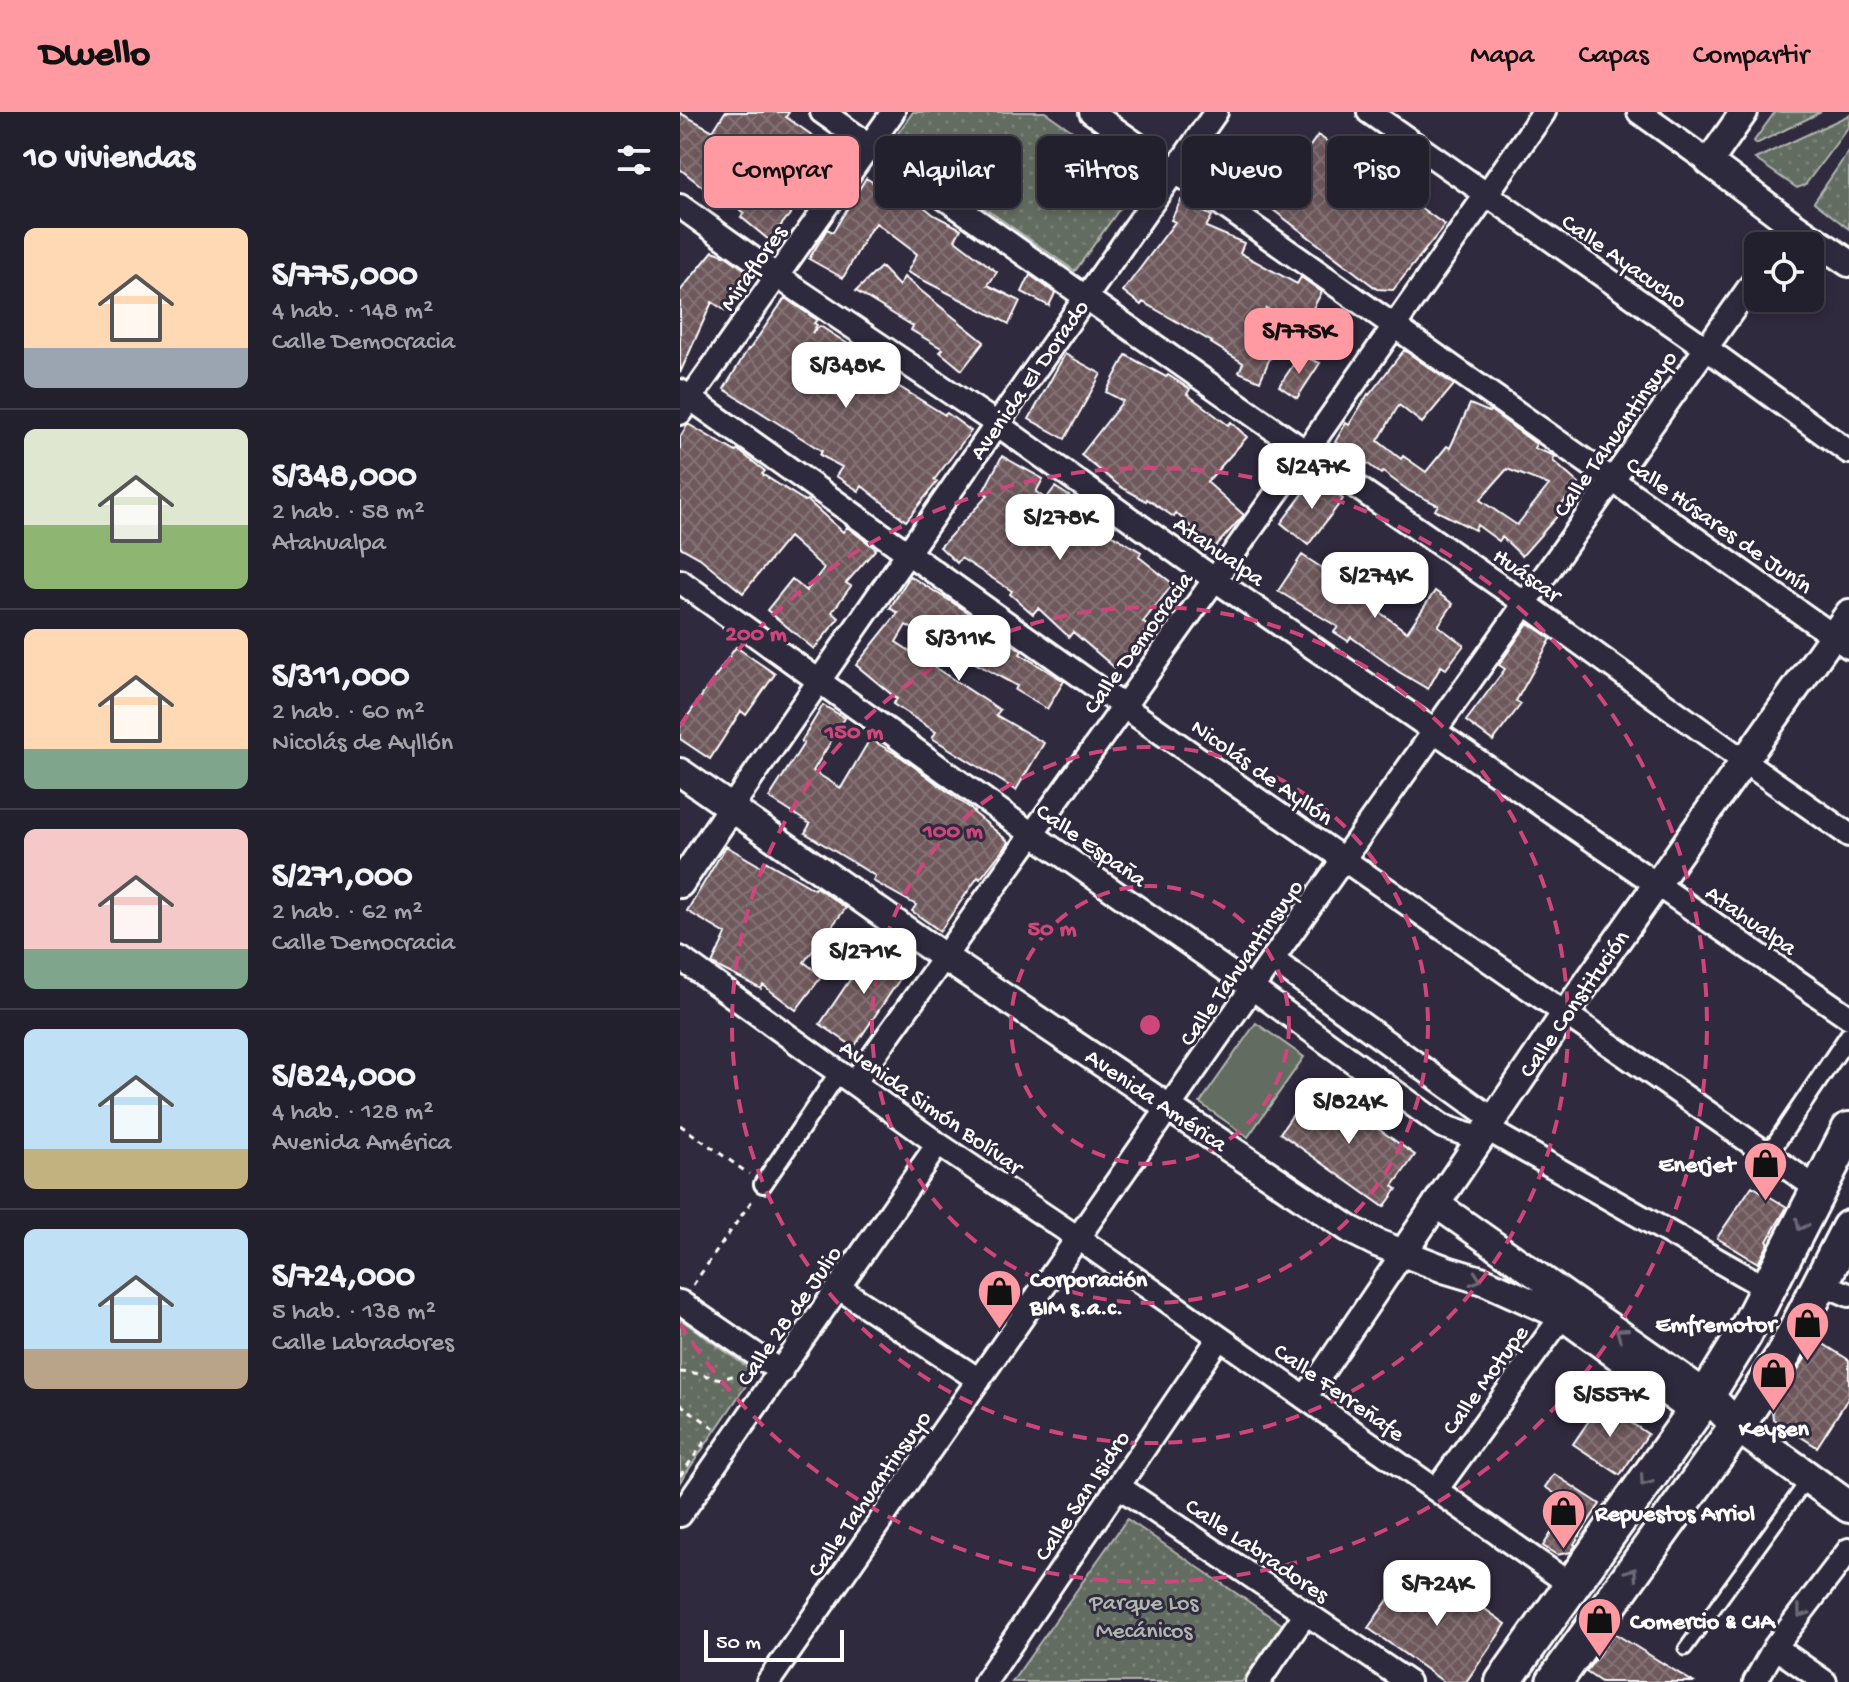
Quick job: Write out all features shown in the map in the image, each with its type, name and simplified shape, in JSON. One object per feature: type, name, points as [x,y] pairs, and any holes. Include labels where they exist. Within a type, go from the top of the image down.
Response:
[{"type":"main road","points":[[1503,1682],[1701,1403],[1744,1335],[1849,1130]]},
{"type":"main road","points":[[1554,1682],[1737,1426],[1783,1356],[1835,1289],[1849,1228]]},
{"type":"main road","points":[[1701,1403],[1849,1507]]},
{"type":"street","name":"Huáscar","points":[[822,112],[1526,604],[1849,835]]},
{"type":"street","name":"Miraflores","points":[[683,401],[777,276],[893,112]]},
{"type":"street","name":"Calle Húsares de Junín","points":[[1091,112],[1841,642]]},
{"type":"street","name":"Avenida El Dorado","points":[[680,884],[1216,112]]},
{"type":"street","name":"Calle Ayacucho","points":[[1369,112],[1849,452]]},
{"type":"street","name":"Calle Democracia","points":[[847,1078],[944,957],[1306,452],[1544,112]]},
{"type":"street","points":[[1639,112],[1709,162],[1783,232]]},
{"type":"street","points":[[1709,162],[1744,112]]},
{"type":"street","name":"Atahualpa","points":[[680,206],[1849,1017]]},
{"type":"street","points":[[1824,252],[1849,263]]},
{"type":"street","name":"Calle Tahuantinsuyo","points":[[768,1682],[1252,988],[1744,295]]},
{"type":"street","name":"Nicolás de Ayllón","points":[[683,401],[908,553],[1819,1190]]},
{"type":"street","name":"Calle España","points":[[680,581],[1442,1126],[1487,1129]]},
{"type":"street","name":"Calle Constitución","points":[[1305,1398],[1656,885],[1744,761],[1841,642],[1849,613]]},
{"type":"street","name":"Avenida América","points":[[680,772],[944,957],[1351,1230],[1447,1270],[1568,1308]]},
{"type":"street","name":"Avenida Simón Bolívar","points":[[680,958],[938,1144],[1078,1238]]},
{"type":"street","name":"Calle España","points":[[1273,960],[1487,1129],[1768,1289]]},
{"type":"street","points":[[1768,1155],[1849,1035]]},
{"type":"street","points":[[763,1184],[847,1078]]},
{"type":"street","name":"Calle 28 de Julio","points":[[682,1508],[781,1372],[938,1144]]},
{"type":"street","name":"Avenida América","points":[[1436,1204],[1568,1308],[1701,1403]]},
{"type":"street","name":"Calle Ferreñafe","points":[[1078,1238],[1571,1585]]},
{"type":"street","points":[[839,1288],[979,1380]]},
{"type":"street","points":[[680,1303],[781,1372]]},
{"type":"street","name":"Calle Motupe","points":[[1436,1490],[1568,1308]]},
{"type":"street","name":"Calle San Isidro","points":[[985,1682],[1219,1338]]},
{"type":"street","name":"Calle Labradores","points":[[1118,1486],[1408,1682]]},
{"type":"street","points":[[1755,1682],[1775,1647],[1849,1550]]},
{"type":"street","points":[[1258,1682],[1306,1613]]},
{"type":"street","points":[[1775,1647],[1825,1682]]},
{"type":"lane","points":[[1685,1649],[1808,1478]]},
{"type":"path","points":[[680,1125],[763,1184],[680,1303]]},
{"type":"path","points":[[680,1372],[722,1379],[745,1372]]},
{"type":"path","points":[[680,1404],[714,1428]]},
{"type":"path","points":[[680,1476],[705,1440]]},
{"type":"green space","points":[[913,112],[1045,112],[1079,136],[1037,136],[1037,208],[1120,208],[1075,271],[984,208],[1021,208],[1021,136],[896,136]]},
{"type":"green space","points":[[1775,112],[1821,112],[1756,144],[1754,141]]},
{"type":"green space","points":[[1849,115],[1849,126],[1805,185],[1797,188],[1755,159]]},
{"type":"green space","points":[[1849,151],[1849,229],[1814,202]]},
{"type":"green space","points":[[1256,1023],[1304,1057],[1248,1137],[1200,1103]]},
{"type":"green space","points":[[680,1319],[750,1369],[747,1384],[680,1482]]},
{"type":"green space","name":"Parque Los Mecánicos","points":[[1127,1519],[1283,1625],[1242,1682],[1012,1682]]},
{"type":"building","points":[[725,112],[789,112],[786,117],[813,136],[747,136],[742,133],[740,136],[704,136],[704,188],[680,169],[680,113],[713,131]]},
{"type":"building","points":[[1318,135],[1327,141],[1327,208],[1421,208],[1445,225],[1393,290],[1377,289],[1271,208],[1311,208],[1311,145]]},
{"type":"building","points":[[866,178],[875,184],[875,208],[925,208],[961,229],[955,240],[997,272],[988,285],[1020,301],[1009,324],[907,272],[917,254],[876,223],[843,278],[809,259],[827,229],[833,232],[848,208],[859,208],[859,189]]},
{"type":"building","points":[[1181,200],[1182,208],[1196,208],[1212,216],[1206,227],[1244,243],[1240,253],[1297,284],[1301,277],[1322,292],[1302,328],[1266,308],[1251,334],[1276,344],[1260,381],[1239,372],[1243,363],[1212,342],[1143,302],[1141,305],[1123,291],[1175,222],[1171,220]]},
{"type":"building","points":[[736,208],[795,208],[769,240],[741,217],[744,213]]},
{"type":"building","points":[[713,251],[750,273],[726,311],[712,302],[680,373],[680,291]]},
{"type":"building","points":[[881,267],[899,286],[904,277],[984,342],[962,370],[940,352],[943,349],[911,330],[913,326],[856,291]]},
{"type":"building","points":[[1030,275],[1055,293],[1049,306],[1022,292]]},
{"type":"building","points":[[785,298],[817,320],[812,333],[820,326],[851,346],[846,354],[945,415],[947,413],[971,431],[906,521],[862,486],[859,491],[836,476],[842,467],[820,455],[822,451],[724,389]]},
{"type":"building","points":[[1404,350],[1454,385],[1422,423],[1399,405],[1378,441],[1401,459],[1403,456],[1426,472],[1447,446],[1450,448],[1470,404],[1490,410],[1536,444],[1534,448],[1555,456],[1553,461],[1579,484],[1557,510],[1560,513],[1522,556],[1502,537],[1499,541],[1477,525],[1475,530],[1435,510],[1438,505],[1409,491],[1383,472],[1381,474],[1335,442]],"holes":[[[1507,469],[1549,485],[1517,525],[1480,500]]]},
{"type":"building","points":[[1065,354],[1101,374],[1065,439],[1029,419]]},
{"type":"building","points":[[1126,355],[1190,389],[1187,394],[1228,425],[1231,422],[1247,437],[1207,482],[1244,515],[1214,548],[1176,513],[1174,517],[1121,487],[1081,455],[1123,401],[1106,392]]},
{"type":"building","points":[[1300,355],[1320,363],[1297,398],[1279,386]]},
{"type":"building","points":[[688,424],[736,452],[738,450],[765,471],[762,474],[807,500],[843,532],[847,527],[876,549],[846,583],[851,586],[832,612],[839,618],[814,649],[767,610],[792,579],[806,591],[824,568],[789,537],[743,593],[700,558],[680,547],[680,437]]},
{"type":"building","points":[[1002,456],[1043,479],[1036,492],[1046,499],[1055,487],[1094,512],[1114,530],[1111,534],[1141,552],[1139,557],[1173,584],[1143,622],[1150,628],[1115,668],[1073,632],[1069,637],[1038,608],[1033,614],[1010,594],[1012,591],[961,558],[957,563],[940,547],[988,495],[983,492]]},
{"type":"building","points":[[1315,478],[1343,499],[1308,545],[1281,523]]},
{"type":"building","points":[[1302,555],[1330,573],[1336,564],[1377,589],[1373,593],[1377,596],[1371,606],[1407,632],[1435,591],[1453,604],[1438,626],[1464,645],[1446,669],[1441,666],[1428,689],[1351,637],[1348,641],[1334,632],[1338,627],[1278,591]]},
{"type":"building","points":[[910,576],[966,611],[1022,651],[1020,654],[1064,681],[1047,709],[1015,690],[1017,686],[906,625],[896,642],[1000,710],[996,715],[1044,743],[1016,790],[932,738],[936,732],[893,704],[897,699],[856,665],[898,613],[890,608]]},
{"type":"building","points":[[1528,623],[1551,639],[1516,701],[1521,704],[1493,741],[1466,721],[1505,669],[1499,665]]},
{"type":"building","points":[[736,647],[775,674],[746,715],[741,711],[710,759],[680,739],[680,727]]},
{"type":"building","points":[[823,705],[845,718],[813,771],[841,788],[870,739],[901,757],[974,811],[1009,842],[980,879],[978,877],[940,931],[912,911],[916,905],[873,881],[875,876],[805,833],[810,824],[769,798],[804,743],[801,742]]},
{"type":"building","points":[[726,846],[762,867],[765,861],[814,889],[816,887],[846,908],[804,962],[822,976],[796,1010],[763,985],[761,989],[712,964],[726,934],[687,911]]},
{"type":"building","points":[[874,944],[908,967],[854,1047],[820,1024]]},
{"type":"building","points":[[1318,1086],[1415,1155],[1393,1186],[1397,1189],[1384,1207],[1280,1133],[1294,1113],[1297,1116]]},
{"type":"building","points":[[1752,1186],[1787,1207],[1758,1263],[1717,1238]]},
{"type":"building","points":[[1817,1340],[1849,1360],[1849,1397],[1817,1447],[1773,1419],[1772,1410]]},
{"type":"building","points":[[1601,1403],[1648,1434],[1620,1475],[1573,1444]]},
{"type":"building","points":[[1554,1474],[1600,1504],[1571,1552],[1557,1555],[1543,1546],[1568,1502],[1545,1487]]},
{"type":"building","points":[[1410,1569],[1449,1597],[1455,1588],[1506,1624],[1466,1682],[1444,1682],[1368,1628]]},
{"type":"building","points":[[1614,1633],[1693,1682],[1601,1682],[1586,1672]]},
{"type":"place","name":"Enerjet","points":[[1766,1202]]},
{"type":"place","name":"Corporación BIM s.a.c.","points":[[999,1331]]},
{"type":"place","name":"Emfremotor","points":[[1807,1362]]},
{"type":"place","name":"Keysen","points":[[1774,1412]]},
{"type":"place","name":"Repuestos Arriol","points":[[1564,1551]]},
{"type":"place","name":"Comercio & CIA","points":[[1599,1659]]}]
